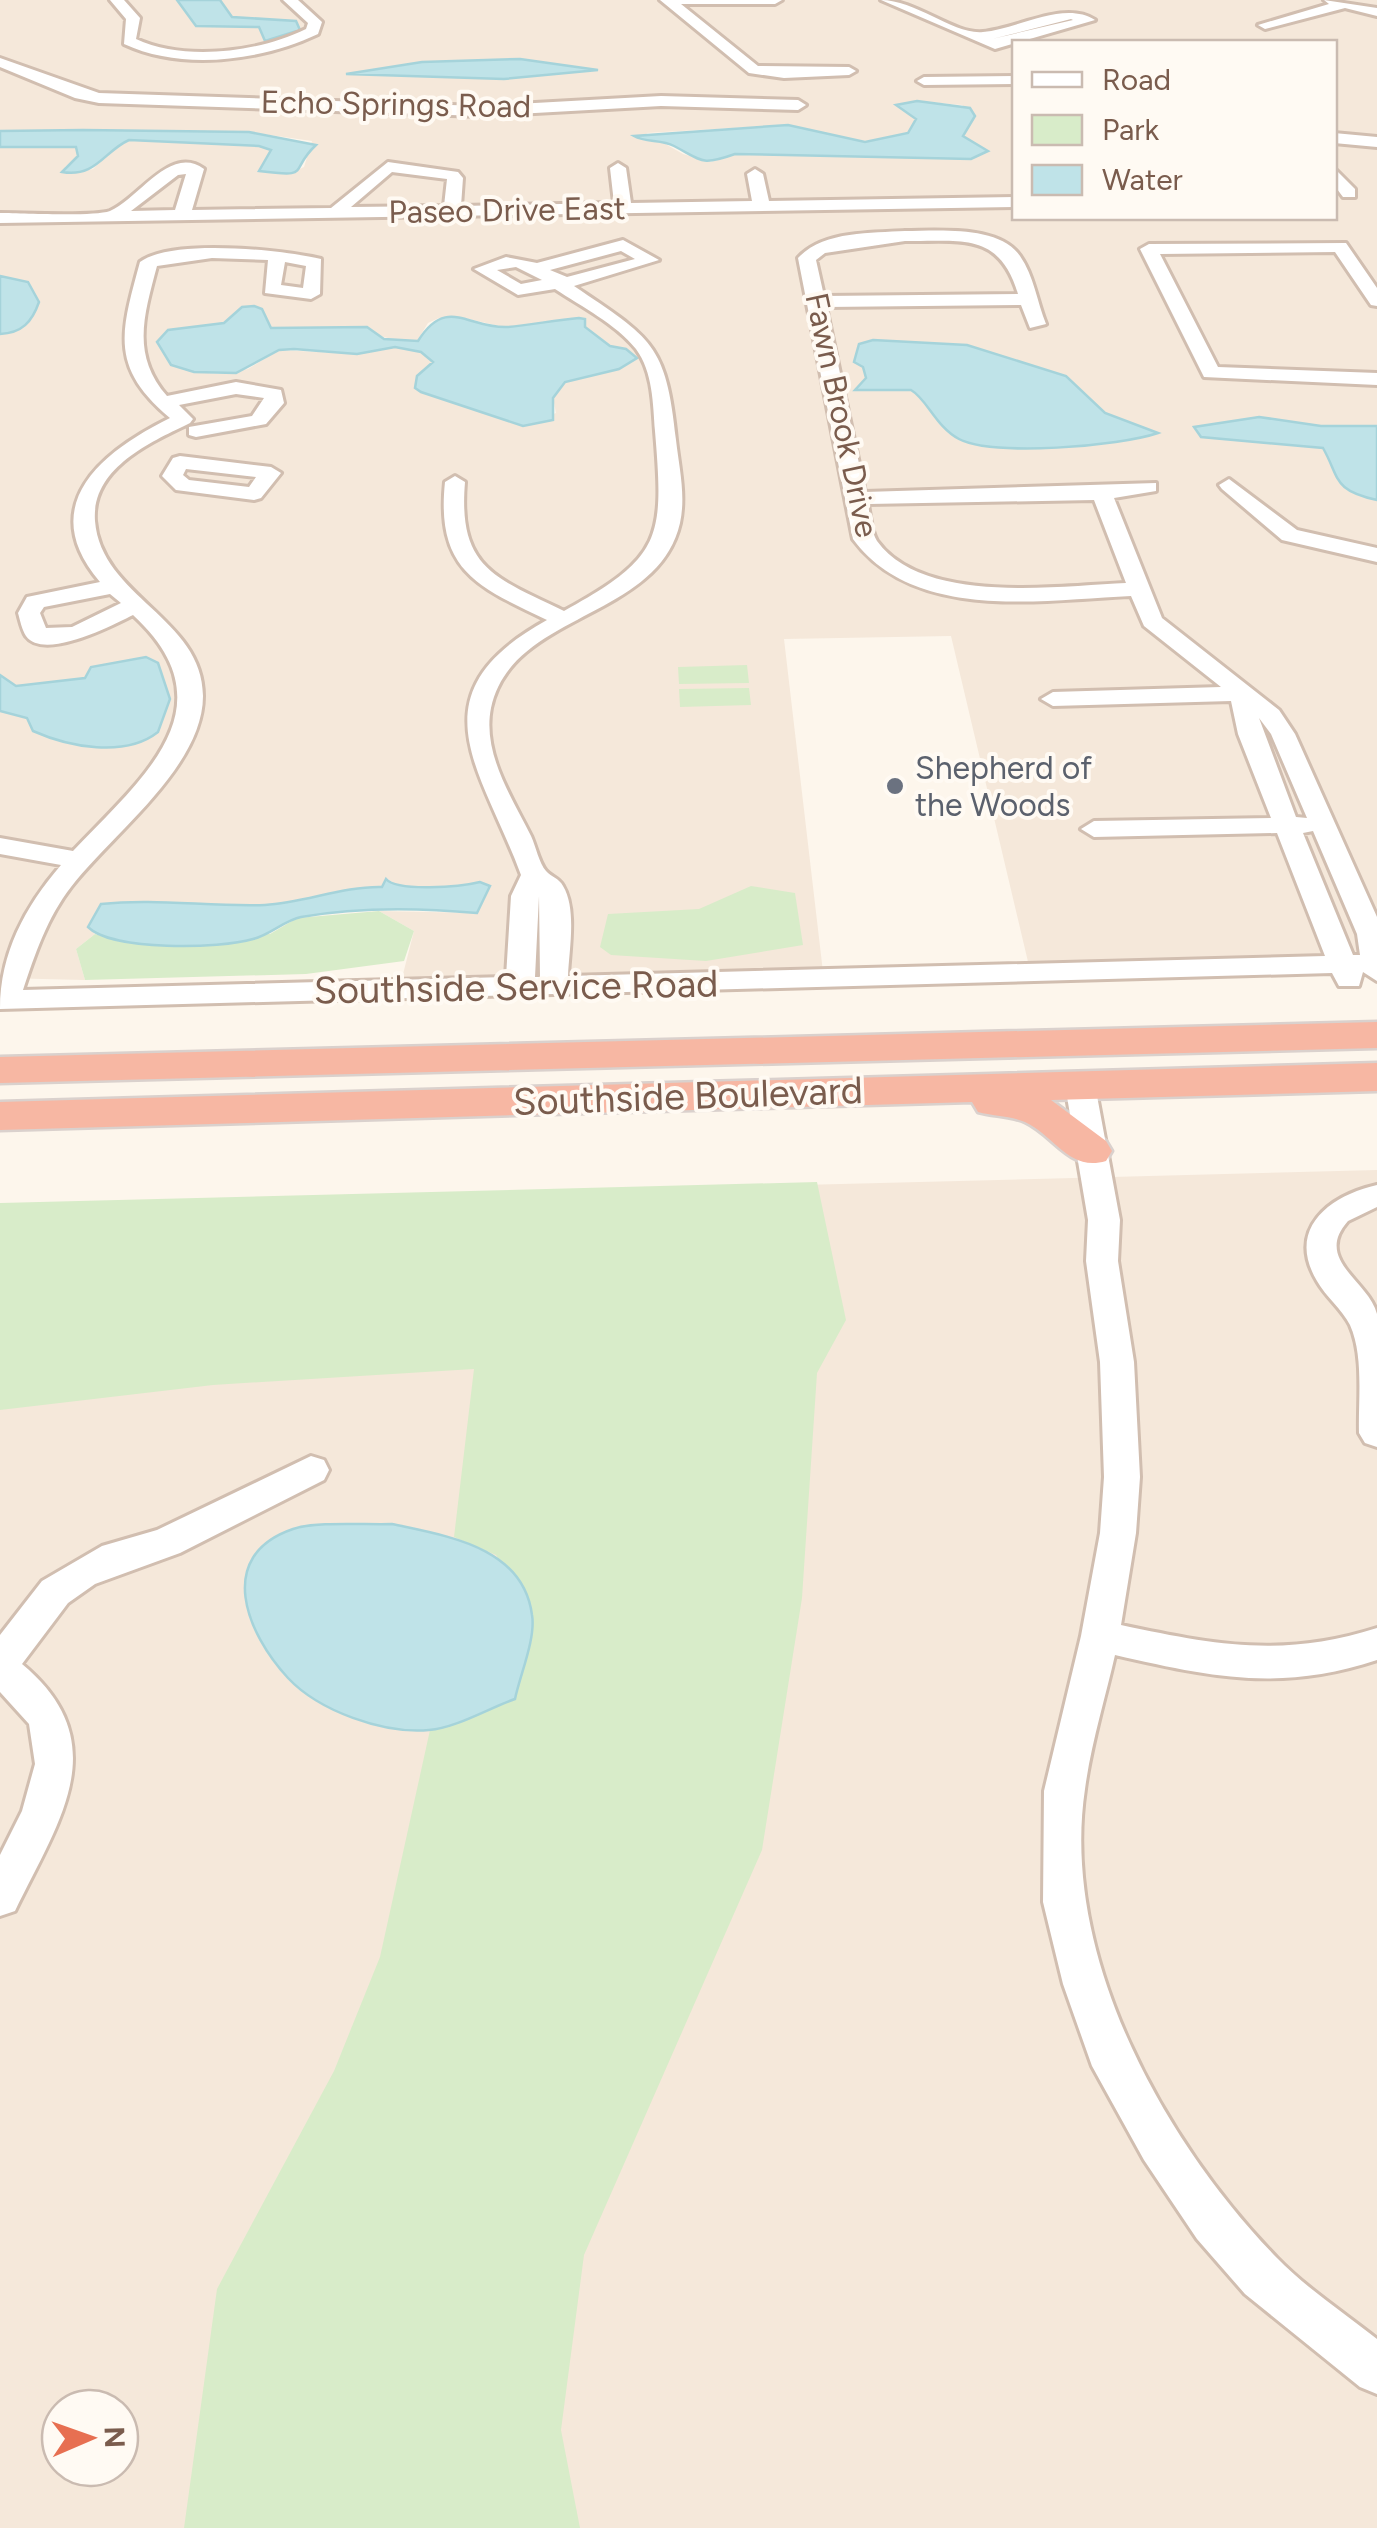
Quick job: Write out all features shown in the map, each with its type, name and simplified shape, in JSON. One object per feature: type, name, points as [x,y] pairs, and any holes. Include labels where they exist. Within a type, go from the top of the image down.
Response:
[{"type":"highway","name":"Southside Boulevard","points":[[0,1070],[1377,1034]]},
{"type":"highway","points":[[1080,1085],[1090,1066],[1115,1052],[1196,1039]]},
{"type":"highway","name":"Southside Boulevard","points":[[0,1116],[1377,1076]]},
{"type":"highway","points":[[897,1090],[945,1101],[1020,1104],[1051,1119],[1092,1151]]},
{"type":"street","points":[[117,0],[133,18],[129,40],[156,54],[175,55],[263,48],[301,38],[313,30],[315,22],[290,0]]},
{"type":"street","points":[[670,0],[776,0]]},
{"type":"street","points":[[670,0],[754,70],[773,74],[849,71]]},
{"type":"street","points":[[891,0],[1012,51]]},
{"type":"street","points":[[924,0],[1004,31]]},
{"type":"street","points":[[1264,25],[1337,2],[1377,12]]},
{"type":"street","points":[[872,6],[901,20],[949,26]]},
{"type":"street","points":[[1072,14],[1088,20],[985,41],[1004,31],[1072,14]]},
{"type":"street","points":[[1020,36],[1031,40]]},
{"type":"street","name":"Echo Springs Road","points":[[0,62],[80,95],[99,98],[480,111],[646,101],[796,111],[806,83]]},
{"type":"street","points":[[924,81],[1012,80]]},
{"type":"street","points":[[1337,138],[1377,142]]},
{"type":"street","points":[[1337,151],[1377,155]]},
{"type":"street","points":[[336,212],[388,167],[412,190],[455,178],[452,210]]},
{"type":"street","points":[[618,168],[622,208]]},
{"type":"street","points":[[114,216],[174,170],[196,170],[182,214]]},
{"type":"street","points":[[755,174],[762,207]]},
{"type":"street","points":[[1337,176],[1349,193]]},
{"type":"street","name":"Paseo Drive East","points":[[0,218],[336,212],[412,190],[452,210],[1012,202]]},
{"type":"street","name":"Fawn Brook Drive","points":[[1027,299],[1010,254],[991,242],[960,237],[873,239],[816,247],[807,258],[856,498],[871,550],[898,572],[917,580],[986,592],[1136,589]]},
{"type":"street","points":[[533,268],[624,245],[650,260],[556,284],[518,290],[484,268],[515,260],[533,268],[556,284],[634,333],[656,363],[671,503],[666,534],[649,561],[618,587],[534,634],[499,669],[486,689],[476,729],[484,766],[522,836],[534,874],[551,887],[556,911],[554,986]]},
{"type":"street","points":[[1377,301],[1340,247],[1149,249],[1211,374],[1377,380]]},
{"type":"street","points":[[180,462],[195,446],[189,425],[137,376],[132,355],[136,313],[149,262],[212,253],[278,255]]},
{"type":"street","points":[[817,302],[1027,299],[1037,324]]},
{"type":"street","points":[[3,1000],[44,906],[160,768],[190,706],[183,658],[164,630],[114,586],[86,544],[84,509],[89,495],[111,462],[189,425],[258,420],[274,404],[274,394],[236,388],[162,403]]},
{"type":"street","points":[[455,482],[453,528],[470,561],[507,590],[561,618]]},
{"type":"street","points":[[1229,486],[1290,535],[1377,556]]},
{"type":"street","points":[[856,498],[1102,494],[1148,487]]},
{"type":"street","points":[[1102,494],[1136,589],[1152,621],[1270,715],[1283,734],[1371,934],[1366,972]]},
{"type":"street","points":[[114,586],[35,602],[29,613],[37,635],[45,638],[76,634],[135,604]]},
{"type":"street","points":[[1054,699],[1242,694]]},
{"type":"street","points":[[1242,694],[1250,734],[1287,825],[1366,972]]},
{"type":"street","points":[[1094,829],[1324,824]]},
{"type":"street","points":[[0,846],[79,860]]},
{"type":"street","points":[[520,987],[525,896],[534,874]]},
{"type":"street","name":"Southside Service Road","points":[[3,1000],[1033,974],[1366,972]]},
{"type":"street","points":[[1080,1085],[1104,1220],[1102,1261],[1117,1362],[1122,1477],[1118,1533],[1100,1636],[1064,1791],[1064,1902],[1085,1984],[1114,2066],[1214,2222],[1262,2277],[1377,2370]]},
{"type":"street","points":[[1377,1196],[1336,1211],[1324,1223],[1320,1242],[1332,1278],[1366,1324],[1372,1345],[1377,1433]]},
{"type":"street","points":[[0,1897],[51,1786],[54,1754],[49,1721],[0,1666],[55,1592],[82,1573],[115,1557],[167,1542],[311,1470]]},
{"type":"street","points":[[1100,1636],[1241,1667],[1301,1667],[1377,1644]]},
{"type":"shaded area","points":[[0,0],[1377,0],[1377,957],[1029,966],[951,636],[784,639],[823,972],[401,982],[414,931],[379,911],[477,913],[472,884],[429,887],[396,885],[388,879],[382,887],[268,905],[171,906],[88,927],[95,934],[76,949],[85,980],[0,978],[0,147],[76,147],[78,156],[65,167],[70,174],[93,169],[115,146],[129,140],[259,146],[271,149],[259,171],[289,174],[304,167],[312,141],[249,132],[0,131]],"holes":[[[917,101],[962,105],[975,116],[963,136],[971,159],[801,153],[735,154],[711,162],[683,154],[646,133],[788,125],[842,140],[876,141],[908,133],[916,119],[896,105]],[[235,312],[263,317],[271,328],[376,335],[404,342],[417,341],[428,323],[439,318],[464,318],[504,327],[585,327],[610,346],[626,349],[619,369],[565,382],[553,398],[556,413],[524,426],[421,392],[417,376],[434,362],[421,352],[395,347],[357,354],[279,350],[248,369],[220,374],[194,372],[162,351],[168,330],[224,323]]]},
{"type":"shaded area","points":[[1377,1170],[1377,2528],[0,2528],[0,1206]]},
{"type":"green space","points":[[747,665],[749,683],[679,684],[678,667]]},
{"type":"green space","points":[[749,688],[751,705],[680,707],[679,689]]},
{"type":"green space","points":[[751,886],[795,893],[803,945],[706,961],[611,955],[600,947],[608,914],[699,909]]},
{"type":"green space","points":[[379,911],[414,931],[404,961],[306,974],[85,980],[76,949],[95,934],[112,939],[270,934],[297,918]]},
{"type":"green space","points":[[817,1182],[846,1320],[817,1373],[802,1598],[762,1850],[584,2255],[561,2430],[580,2528],[184,2528],[217,2289],[334,2071],[380,1957],[430,1730],[515,1698],[533,1616],[496,1555],[454,1537],[474,1369],[213,1385],[0,1410],[0,1203]]},
{"type":"water","points":[[177,0],[220,0],[232,17],[296,21],[300,30],[265,41],[259,27],[196,26]]},
{"type":"water","points":[[520,59],[598,70],[504,79],[346,74],[422,62]]},
{"type":"water","points":[[917,101],[970,108],[975,116],[963,136],[988,151],[971,159],[735,154],[708,161],[669,144],[634,136],[788,125],[865,142],[908,133],[916,119],[896,105]]},
{"type":"water","points":[[0,131],[249,132],[316,145],[297,170],[287,174],[259,171],[271,150],[259,146],[129,140],[92,167],[74,173],[62,172],[78,156],[76,147],[0,147]]},
{"type":"water","points":[[0,276],[28,282],[39,302],[25,325],[0,334]]},
{"type":"water","points":[[242,307],[262,309],[271,328],[367,327],[384,339],[418,341],[429,327],[449,317],[508,327],[579,318],[585,319],[585,327],[610,346],[626,349],[637,358],[619,369],[565,382],[553,398],[553,420],[523,426],[415,388],[417,376],[433,362],[421,352],[395,347],[357,354],[279,350],[236,373],[194,372],[171,365],[157,342],[168,330],[224,323]]},
{"type":"water","points":[[873,340],[967,345],[1066,376],[1105,413],[1158,433],[1057,448],[999,447],[959,439],[944,428],[911,390],[855,390],[866,378],[863,367],[854,362],[859,344]]},
{"type":"water","points":[[1259,417],[1321,426],[1377,426],[1377,500],[1345,487],[1323,448],[1201,437],[1194,427]]},
{"type":"water","points":[[146,657],[158,663],[170,699],[158,732],[145,740],[113,747],[63,742],[33,731],[27,718],[0,711],[0,675],[16,686],[85,678],[91,667]]},
{"type":"water","points":[[386,879],[415,887],[480,882],[490,886],[477,913],[344,911],[295,919],[253,939],[217,945],[142,944],[101,935],[88,927],[101,904],[265,905],[382,887]]},
{"type":"water","points":[[327,1524],[392,1524],[479,1548],[514,1573],[526,1592],[533,1624],[515,1699],[439,1728],[392,1728],[353,1718],[317,1701],[273,1660],[260,1640],[245,1597],[246,1576],[253,1557],[268,1541],[293,1529]]},
{"type":"place","name":"Shepherd of the Woods","points":[[895,786]]}]
